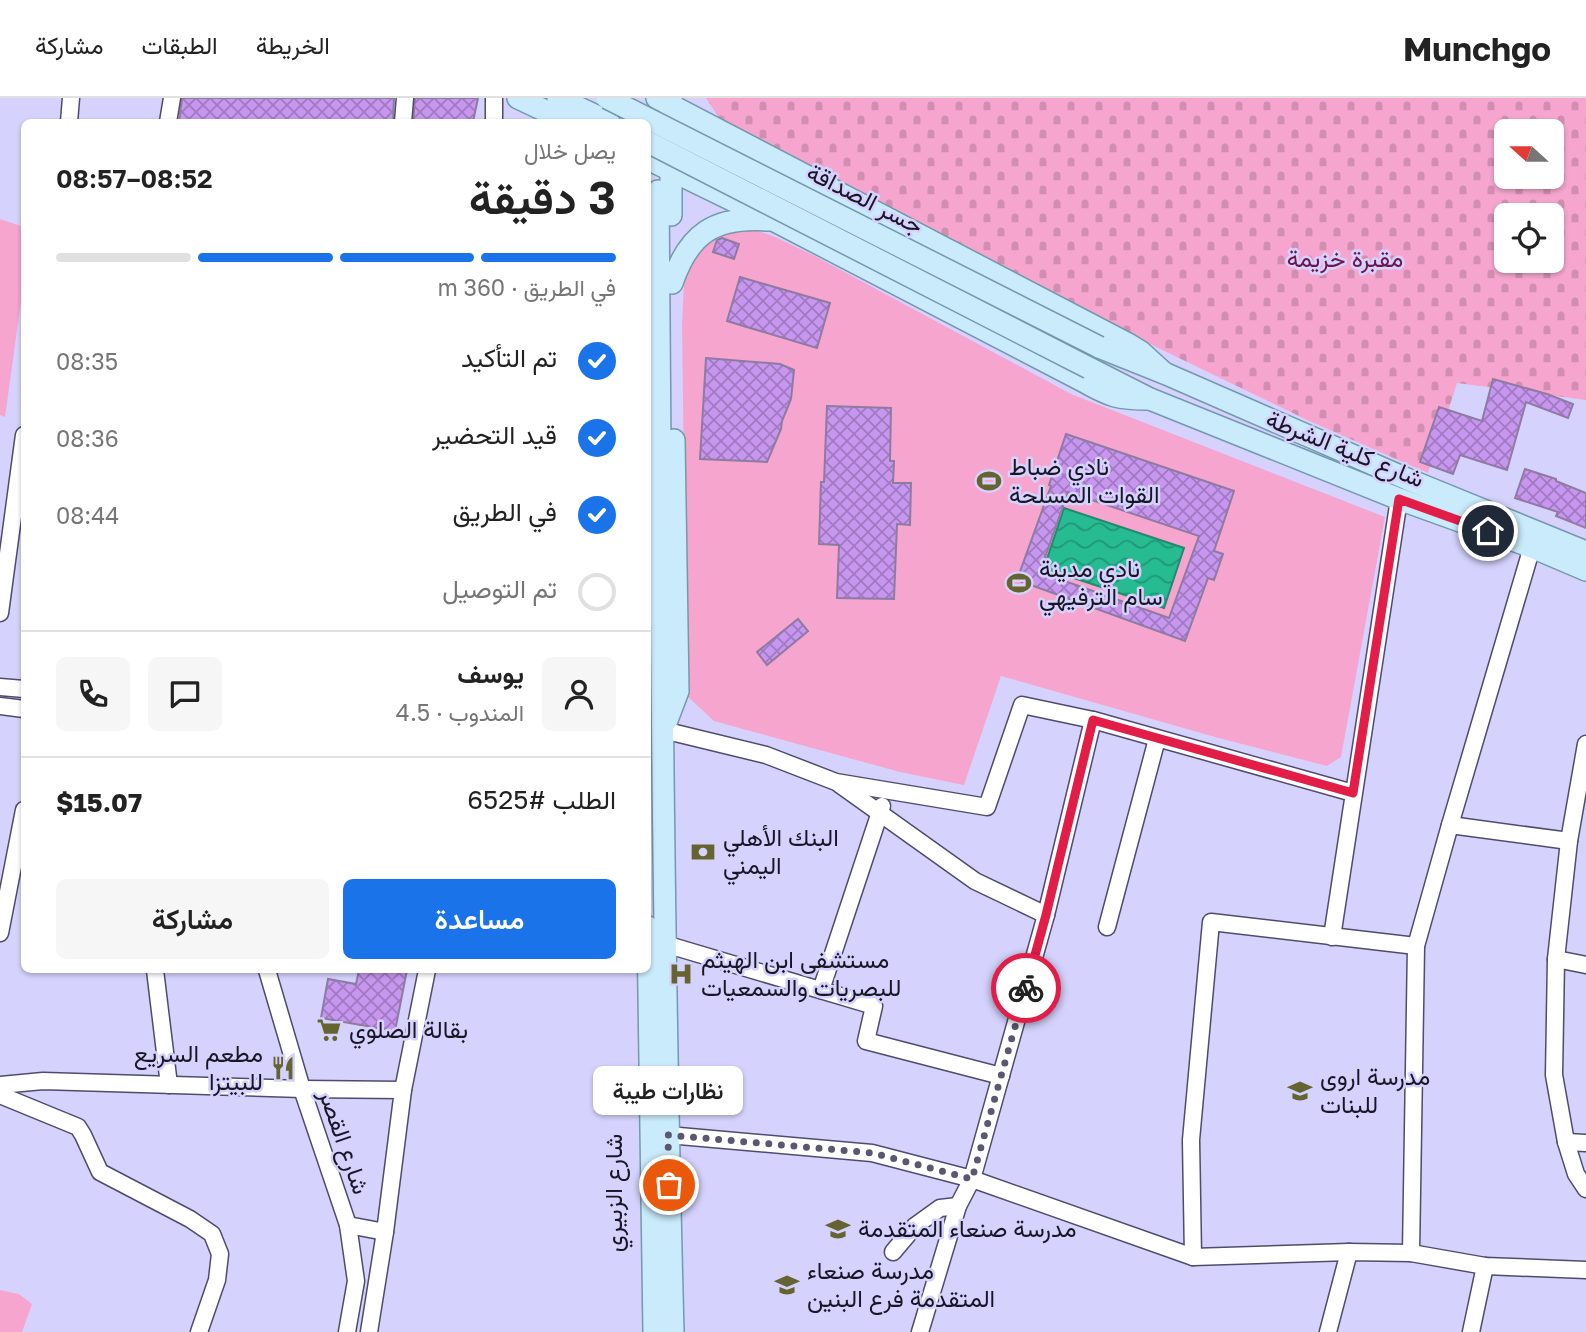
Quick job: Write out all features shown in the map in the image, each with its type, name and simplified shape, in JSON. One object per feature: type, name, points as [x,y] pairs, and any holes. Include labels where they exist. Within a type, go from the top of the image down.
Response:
[{"type":"main road","points":[[518,98],[563,119]]},
{"type":"main road","points":[[558,98],[602,119]]},
{"type":"main road","name":"جسر الصداقة","points":[[607,98],[648,119]]},
{"type":"main road","points":[[616,98],[617,119]]},
{"type":"main road","points":[[628,98],[642,119]]},
{"type":"main road","points":[[649,119],[667,100]]},
{"type":"main road","points":[[663,730],[678,691],[672,171],[667,100]]},
{"type":"main road","points":[[667,100],[1128,344],[1164,373]]},
{"type":"main road","name":"جسر الصداقة","points":[[651,120],[1099,347]]},
{"type":"main road","points":[[651,135],[672,171]]},
{"type":"main road","name":"جسر الصداقة","points":[[651,144],[1089,368]]},
{"type":"main road","points":[[651,160],[775,221],[1103,393],[1122,399],[1150,399]]},
{"type":"main road","points":[[658,191],[665,944],[673,1332]]},
{"type":"main road","points":[[672,282],[690,245],[707,231],[725,222],[746,218],[775,221]]},
{"type":"main road","name":"شارع كلية الشرطة","points":[[1099,347],[1407,479],[1586,552]]},
{"type":"main road","name":"شارع كلية الشرطة","points":[[1089,368],[1150,399],[1399,499],[1586,570]]},
{"type":"main road","name":"شارع الزبيري","points":[[637,973],[640,1332]]},
{"type":"main road","name":"شارع الزبيري","points":[[649,973],[654,1332]]},
{"type":"street","points":[[69,119],[71,98]]},
{"type":"street","points":[[168,119],[172,98]]},
{"type":"street","points":[[402,119],[405,98]]},
{"type":"street","points":[[494,119],[495,98]]},
{"type":"street","points":[[0,613],[21,466]]},
{"type":"street","points":[[1332,937],[1399,499]]},
{"type":"street","points":[[1411,1253],[1416,946],[1531,547]]},
{"type":"street","points":[[0,687],[21,689]]},
{"type":"street","points":[[663,730],[765,755],[835,782],[987,807],[1022,705],[1093,720],[1353,793]]},
{"type":"street","points":[[0,706],[21,709]]},
{"type":"street","points":[[920,1332],[958,1206],[972,1179],[1046,915],[1093,720]]},
{"type":"street","points":[[1107,928],[1157,739]]},
{"type":"street","points":[[1586,744],[1569,841],[1556,959],[1554,1074],[1566,1142],[1576,1174],[1586,1189]]},
{"type":"street","points":[[835,782],[975,881],[1046,915]]},
{"type":"street","points":[[821,990],[881,814],[885,790]]},
{"type":"street","points":[[0,933],[21,825]]},
{"type":"street","points":[[1450,825],[1569,841]]},
{"type":"street","points":[[1193,1257],[1191,1140],[1211,922],[1416,946]]},
{"type":"street","points":[[665,944],[874,1006],[866,1041],[1001,1076]]},
{"type":"street","points":[[1556,959],[1586,965]]},
{"type":"street","points":[[156,973],[169,1085]]},
{"type":"street","name":"شارع القصر","points":[[268,973],[302,1089],[348,1225],[356,1281],[347,1332]]},
{"type":"street","name":"شارع القصر","points":[[369,1332],[403,1090],[426,973]]},
{"type":"street","points":[[0,1085],[43,1081],[403,1090]]},
{"type":"street","points":[[0,1095],[78,1127],[100,1172],[190,1219],[212,1234],[220,1254],[217,1280],[199,1332]]},
{"type":"street","points":[[668,1135],[873,1153],[972,1179],[1193,1257],[1349,1252],[1411,1253],[1485,1266],[1586,1270]]},
{"type":"street","points":[[1566,1142],[1586,1143]]},
{"type":"street","points":[[893,1252],[915,1226],[940,1208],[958,1206]]},
{"type":"street","points":[[348,1225],[384,1232]]},
{"type":"street","points":[[1328,1332],[1349,1252]]},
{"type":"street","points":[[1471,1332],[1485,1266]]},
{"type":"green space","name":"مقبرة خزيمة","points":[[706,98],[1586,98],[1586,400],[1457,383],[1428,473],[1307,420],[964,254],[721,121]]},
{"type":"green space","points":[[0,219],[21,226],[21,302],[5,417],[0,415]]},
{"type":"green space","name":"نادي ضباط القوات المسلحة","points":[[742,226],[773,236],[813,255],[1071,394],[1385,517],[1341,757],[1327,766],[1001,676],[964,785],[900,772],[714,721],[687,696],[682,323],[685,264],[699,243]]},
{"type":"green space","points":[[0,1290],[19,1294],[32,1304],[22,1332],[0,1332]]},
{"type":"water","points":[[1064,508],[1184,548],[1164,608],[1044,568]]},
{"type":"building","points":[[182,98],[394,98],[393,119],[179,119]]},
{"type":"building","points":[[415,98],[478,98],[474,119],[413,119]]},
{"type":"building","points":[[722,238],[739,244],[734,259],[713,252],[717,240]]},
{"type":"building","points":[[740,277],[830,303],[817,348],[727,321]]},
{"type":"building","points":[[706,358],[780,364],[794,370],[791,399],[767,462],[700,459]]},
{"type":"building","points":[[1493,379],[1573,404],[1568,418],[1526,402],[1507,470],[1460,455],[1453,474],[1420,462],[1439,407],[1482,421]]},
{"type":"building","points":[[827,406],[891,408],[890,461],[894,461],[893,483],[911,483],[910,525],[897,524],[894,599],[837,598],[839,545],[819,544]]},
{"type":"building","points":[[1066,434],[1234,491],[1214,551],[1223,554],[1214,580],[1208,578],[1185,641],[1017,580],[1051,486],[1049,485]],"holes":[[[1068,492],[1199,536],[1169,618],[1042,573],[1042,566]]]},
{"type":"building","points":[[1525,469],[1586,493],[1586,528],[1556,516],[1558,512],[1515,498]]},
{"type":"building","points":[[798,619],[808,631],[767,665],[757,652]]},
{"type":"building","points":[[358,973],[406,973],[395,1031],[321,1018],[328,979],[356,984]]},
{"type":"way so far","points":[[669,1185],[668,1135],[873,1153],[972,1179],[1026,988]]},
{"type":"place","name":"نادي ضباط القوات المسلحة","points":[[989,481]]},
{"type":"place","name":"نادي مدينة سام الترفيهي","points":[[1019,583]]},
{"type":"place","name":"البنك الأهلي اليمني","points":[[703,852]]},
{"type":"place","name":"مستشفى ابن الهيثم للبصريات والسمعيات","points":[[681,974]]},
{"type":"place","name":"بقالة الصلوي","points":[[329,1030]]},
{"type":"place","name":"مطعم السريع للبيتزا","points":[[283,1068]]},
{"type":"place","name":"مدرسة اروى للبنات","points":[[1300,1091]]},
{"type":"place","name":"نظارات طيبة","points":[[669,1185]]},
{"type":"place","name":"مدرسة صنعاء المتقدمة","points":[[838,1229]]},
{"type":"place","name":"مدرسة صنعاء المتقدمة فرع البنين","points":[[787,1285]]},
{"type":"route","points":[[1026,988],[1093,720],[1353,793],[1399,499],[1488,531]]}]
